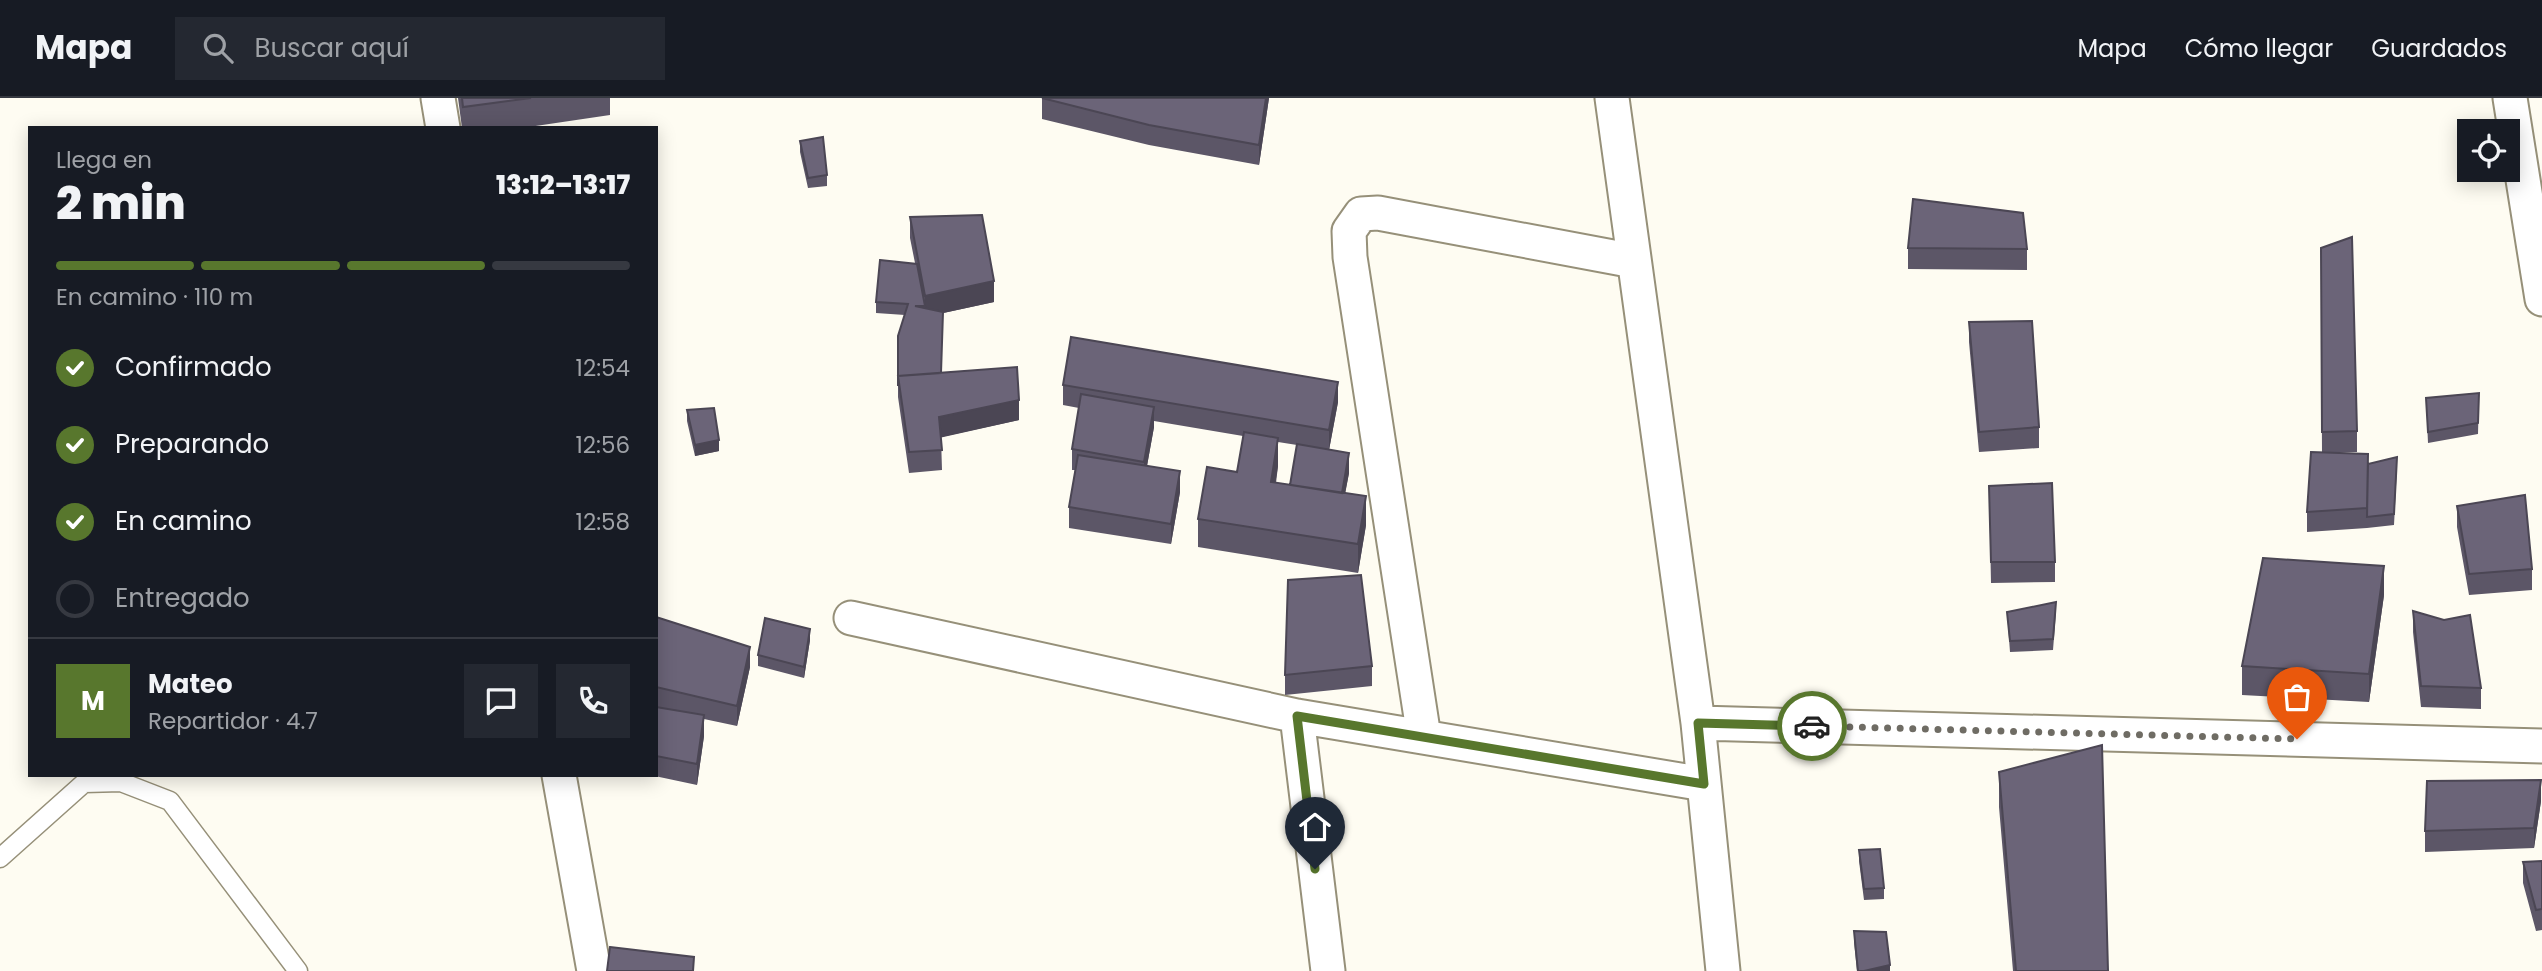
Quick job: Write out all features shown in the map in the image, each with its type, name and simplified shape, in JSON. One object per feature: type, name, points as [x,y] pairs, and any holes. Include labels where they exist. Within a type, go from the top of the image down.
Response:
[{"type":"street","points":[[438,98],[443,126]]},
{"type":"street","points":[[1612,98],[1698,723],[1723,971]]},
{"type":"street","points":[[2510,98],[2542,299]]},
{"type":"street","points":[[1424,737],[1350,257],[1349,231],[1361,214],[1378,213],[1634,261]]},
{"type":"street","points":[[851,618],[1297,716],[1704,784]]},
{"type":"street","points":[[1297,716],[1328,971]]},
{"type":"street","points":[[1698,723],[2542,746]]},
{"type":"street","points":[[559,777],[594,971]]},
{"type":"lane","points":[[0,858],[84,783],[121,782],[170,801],[298,971]]},
{"type":"building","points":[[462,98],[531,98],[463,107]]},
{"type":"building","points":[[1042,98],[1266,98],[1259,145],[1149,125]]},
{"type":"building","points":[[823,137],[827,175],[808,178],[800,141]]},
{"type":"building","points":[[1913,199],[2023,213],[2027,249],[1908,248]]},
{"type":"building","points":[[982,215],[994,281],[925,296],[910,217]]},
{"type":"building","points":[[2352,237],[2357,431],[2322,432],[2321,248]]},
{"type":"building","points":[[880,260],[917,264],[925,306],[915,306],[943,312],[941,373],[898,376],[898,336],[908,304],[876,302]]},
{"type":"building","points":[[2032,321],[2039,427],[1979,432],[1969,322]]},
{"type":"building","points":[[1071,337],[1338,382],[1329,430],[1063,385]]},
{"type":"building","points":[[1017,367],[1019,400],[939,417],[942,450],[909,452],[898,376]]},
{"type":"building","points":[[2479,393],[2478,423],[2428,432],[2426,398]]},
{"type":"building","points":[[1081,394],[1154,407],[1144,462],[1072,449]]},
{"type":"building","points":[[714,408],[719,440],[695,445],[687,410]]},
{"type":"building","points":[[1244,432],[1278,438],[1271,482],[1366,496],[1358,544],[1198,519],[1207,467],[1237,472]]},
{"type":"building","points":[[1297,444],[1349,453],[1342,493],[1290,485]]},
{"type":"building","points":[[2311,452],[2368,454],[2367,508],[2307,512]]},
{"type":"building","points":[[1078,455],[1180,471],[1171,524],[1069,507]]},
{"type":"building","points":[[2397,457],[2394,514],[2367,517],[2368,464]]},
{"type":"building","points":[[2052,483],[2055,562],[1991,562],[1989,486]]},
{"type":"building","points":[[2525,495],[2532,569],[2469,574],[2457,506]]},
{"type":"building","points":[[2263,558],[2384,566],[2369,674],[2242,666]]},
{"type":"building","points":[[1361,575],[1372,666],[1285,675],[1288,580]]},
{"type":"building","points":[[2056,602],[2053,639],[2010,641],[2007,612]]},
{"type":"building","points":[[2413,611],[2444,620],[2470,615],[2481,688],[2421,686]]},
{"type":"building","points":[[658,618],[750,647],[737,706],[658,687]]},
{"type":"building","points":[[765,618],[810,629],[804,667],[758,655]]},
{"type":"building","points":[[658,707],[704,715],[697,764],[658,756]]},
{"type":"building","points":[[2102,745],[2108,971],[2016,971],[1999,772]]},
{"type":"building","points":[[2541,780],[2534,828],[2425,831],[2427,781]]},
{"type":"building","points":[[1880,849],[1884,888],[1864,889],[1859,850]]},
{"type":"building","points":[[2542,861],[2542,909],[2536,910],[2523,862]]},
{"type":"building","points":[[1854,931],[1886,932],[1890,965],[1858,971]]},
{"type":"building","points":[[610,947],[694,957],[693,971],[607,971]]},
{"type":"way so far","points":[[1812,726],[2297,739]]},
{"type":"route","points":[[1315,869],[1297,716],[1704,784],[1698,723],[1812,726]]}]
